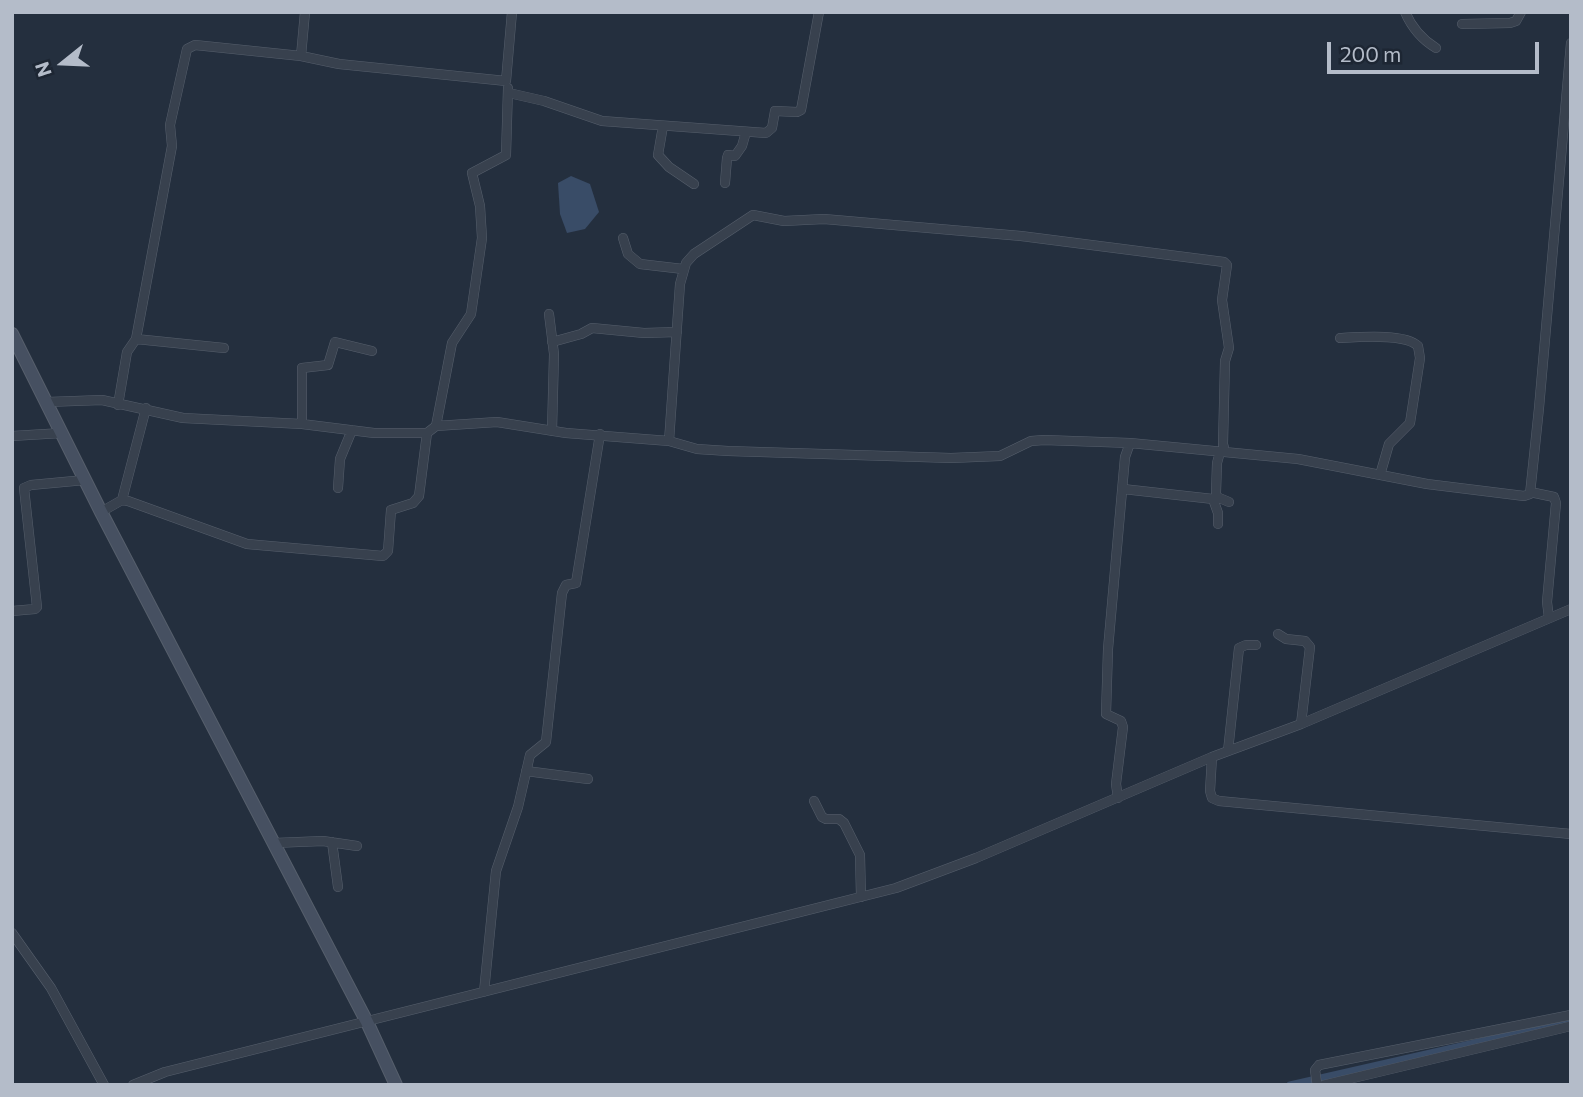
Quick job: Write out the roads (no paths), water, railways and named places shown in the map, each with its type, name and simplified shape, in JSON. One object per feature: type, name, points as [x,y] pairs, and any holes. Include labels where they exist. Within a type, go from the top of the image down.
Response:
[{"type":"street","points":[[301,56],[305,12]]},
{"type":"street","points":[[436,426],[453,343],[471,314],[482,238],[480,206],[472,173],[506,155],[509,93],[506,81],[512,12]]},
{"type":"street","points":[[509,93],[544,101],[602,121],[746,132],[769,131],[776,111],[797,113],[802,110],[819,12]]},
{"type":"street","points":[[1405,12],[1413,29],[1423,40],[1436,48]]},
{"type":"street","points":[[1462,24],[1510,23],[1516,21],[1521,12]]},
{"type":"street","points":[[1530,492],[1571,43]]},
{"type":"street","points":[[118,405],[127,352],[136,339],[170,159],[170,125],[187,49],[195,45],[301,56],[339,64],[506,81]]},
{"type":"street","points":[[663,126],[657,155],[694,184]]},
{"type":"street","points":[[725,183],[728,155],[735,156],[742,146],[746,132]]},
{"type":"street","points":[[669,441],[680,284],[684,269],[694,254],[756,215],[784,221],[824,219],[1021,236],[1224,262],[1227,265],[1222,300],[1229,348],[1225,362],[1223,452],[1217,463],[1216,493],[1217,497],[1229,502]]},
{"type":"street","points":[[624,238],[628,254],[639,264],[684,269]]},
{"type":"street","points":[[550,314],[554,354],[552,431]]},
{"type":"street","points":[[552,342],[592,328],[644,333],[677,332]]},
{"type":"street","points":[[12,334],[20,361],[47,401],[101,512],[368,1022],[396,1085]]},
{"type":"street","points":[[1340,338],[1399,339],[1411,341],[1418,346],[1420,358],[1410,423],[1389,444],[1380,475]]},
{"type":"street","points":[[136,339],[224,348]]},
{"type":"street","points":[[302,424],[302,368],[328,365],[334,342],[372,351]]},
{"type":"street","points":[[47,401],[102,400],[183,418],[302,424],[352,430],[427,433],[436,426],[497,422],[552,431],[669,441],[697,449],[728,452],[934,459],[1000,456],[1031,441],[1130,443],[1298,459],[1460,489],[1524,496],[1530,492],[1554,497],[1556,503],[1547,603],[1549,618]]},
{"type":"street","points":[[101,512],[122,500],[146,408]]},
{"type":"street","points":[[338,488],[340,459],[352,430]]},
{"type":"street","points":[[12,436],[62,433]]},
{"type":"street","points":[[122,500],[247,544],[383,556],[388,551],[391,509],[413,503],[419,496],[427,433]]},
{"type":"street","points":[[484,992],[496,872],[518,807],[530,755],[546,742],[562,593],[566,585],[576,583],[600,434]]},
{"type":"street","points":[[1118,798],[1116,783],[1122,724],[1119,719],[1108,716],[1106,712],[1108,649],[1125,457],[1130,443]]},
{"type":"street","points":[[12,611],[37,607],[24,488],[30,485],[86,480]]},
{"type":"street","points":[[1124,489],[1213,499],[1218,513],[1218,524]]},
{"type":"street","points":[[133,1085],[165,1072],[896,888],[976,858],[1212,757],[1301,724],[1571,609]]},
{"type":"street","points":[[1278,634],[1286,639],[1305,640],[1310,647],[1301,724]]},
{"type":"street","points":[[1228,751],[1239,648],[1256,645]]},
{"type":"street","points":[[1212,757],[1210,791],[1212,797],[1219,801],[1571,834]]},
{"type":"street","points":[[526,771],[588,779]]},
{"type":"street","points":[[814,801],[822,817],[839,819],[844,823],[860,855],[861,897]]},
{"type":"street","points":[[274,843],[332,842],[357,846]]},
{"type":"street","points":[[332,842],[338,887]]},
{"type":"street","points":[[12,933],[51,988],[104,1085]]},
{"type":"street","points":[[1571,1015],[1319,1065],[1318,1080],[1571,1026]]},
{"type":"water","points":[[571,176],[590,184],[599,212],[585,229],[567,233],[560,214],[558,183]]},
{"type":"waterway","points":[[1290,1085],[1571,1021]]}]
